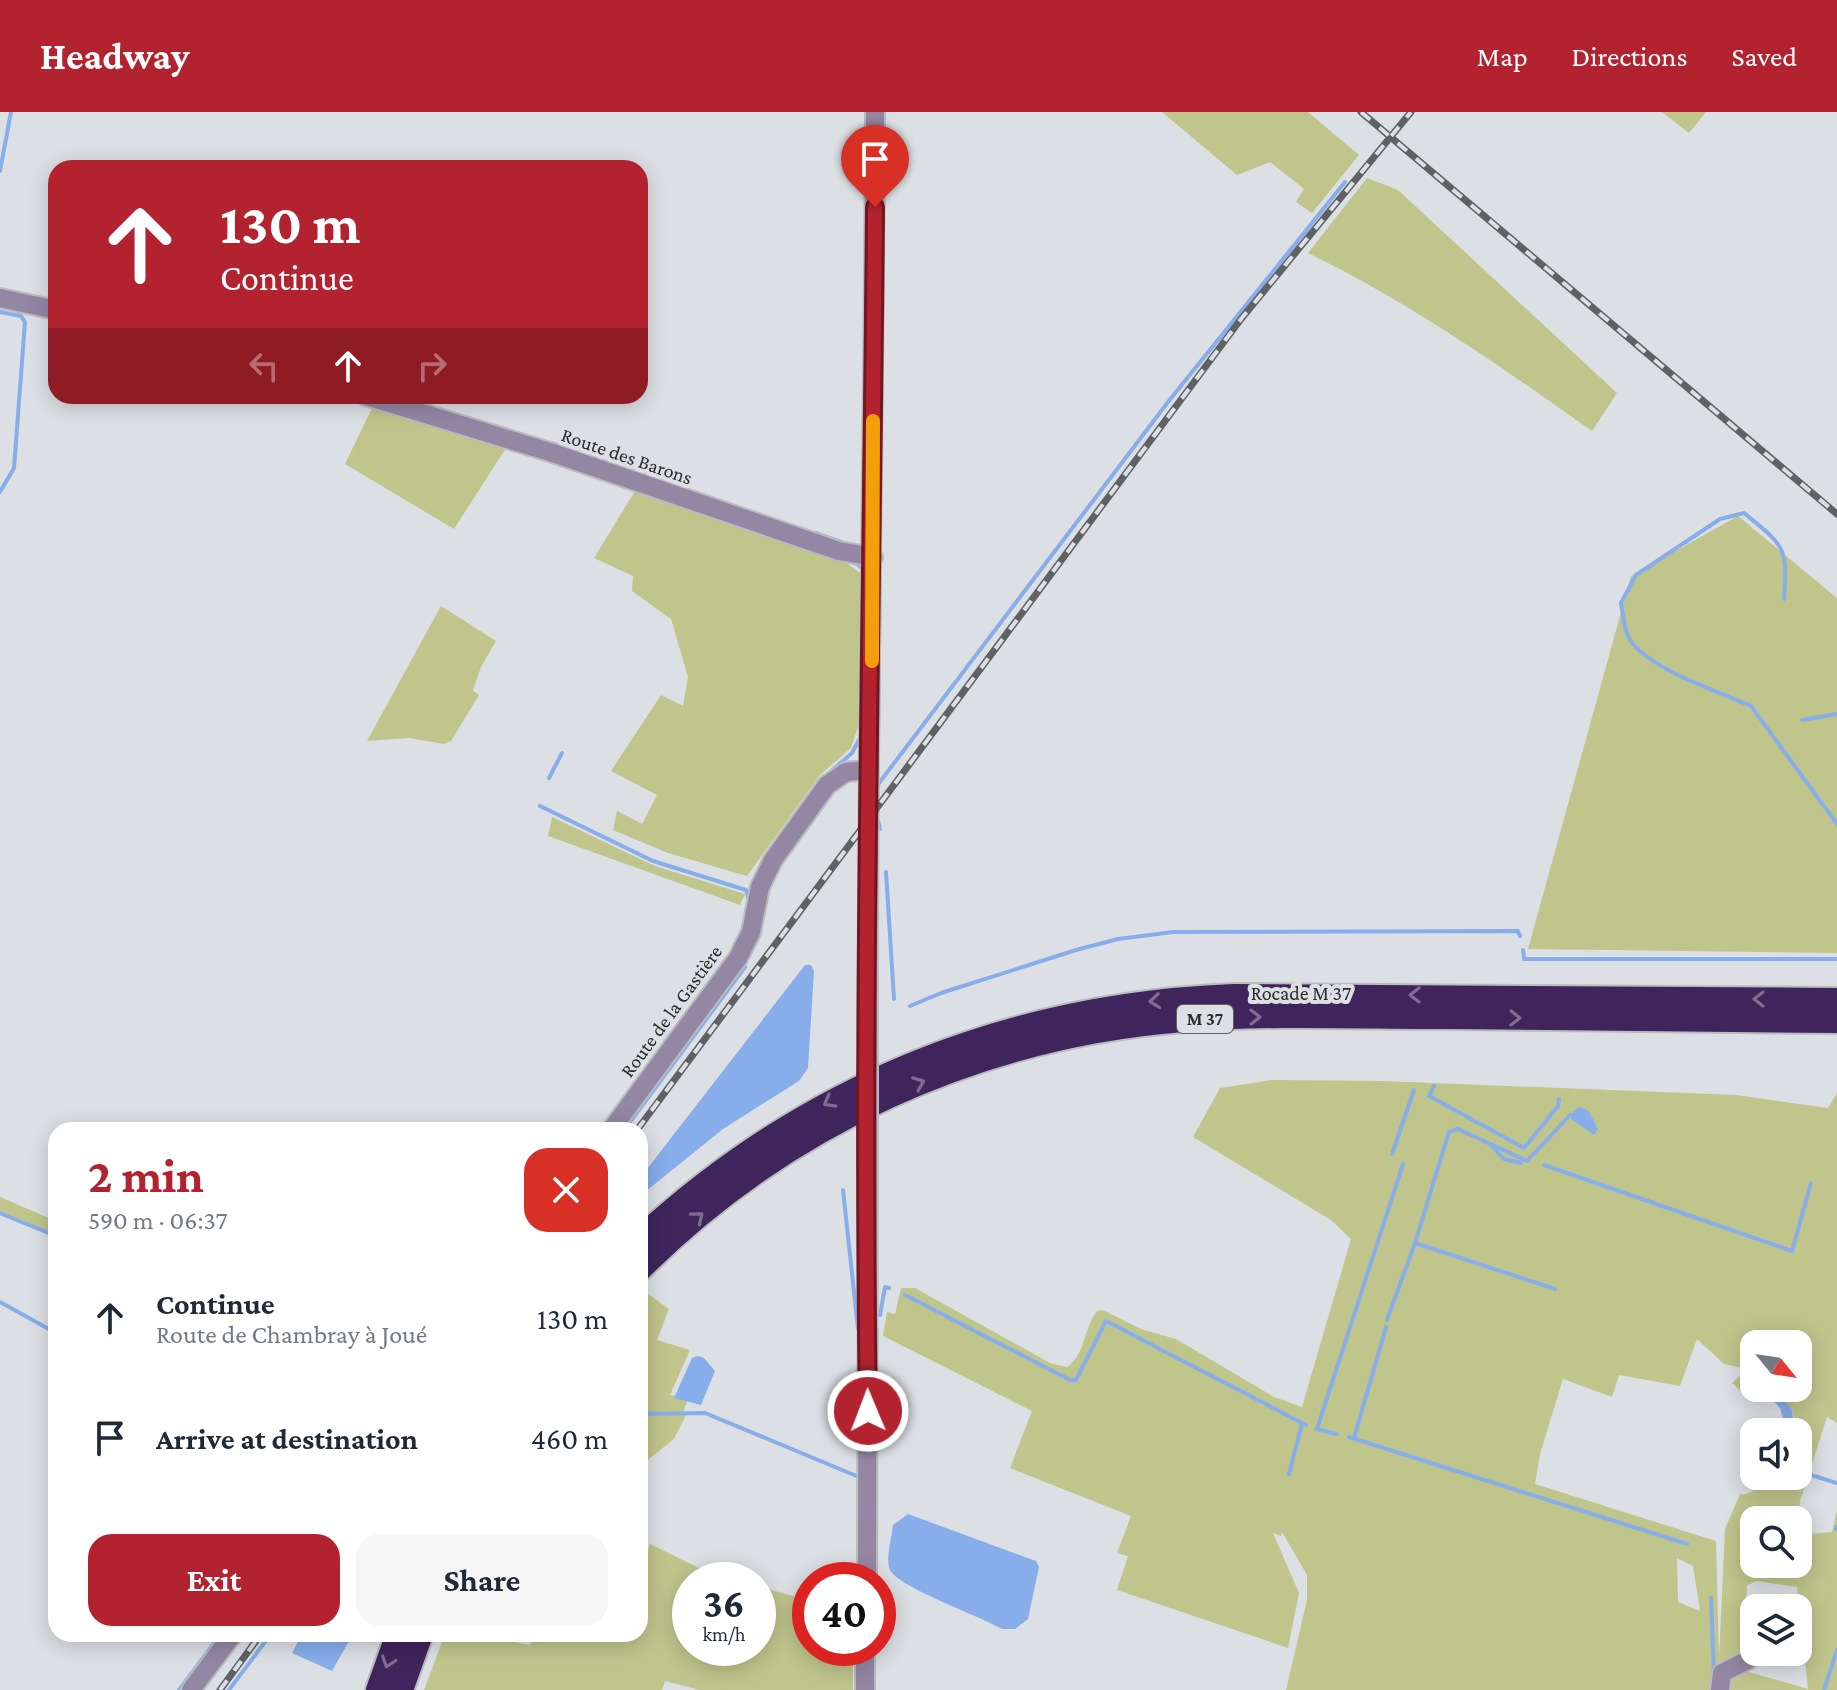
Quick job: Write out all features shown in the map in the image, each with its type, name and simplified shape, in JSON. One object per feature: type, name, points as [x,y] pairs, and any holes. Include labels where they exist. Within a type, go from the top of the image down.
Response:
[{"type":"highway","name":"Rocade M 37","points":[[648,1232],[732,1163],[845,1093],[945,1049],[1075,1013],[1154,1001],[1235,996],[1837,1000]]},
{"type":"highway","name":"Rocade M 37","points":[[648,1262],[744,1180],[844,1118],[953,1070],[1079,1034],[1183,1020],[1287,1017],[1837,1021]]},
{"type":"highway","points":[[378,1690],[395,1642]]},
{"type":"highway","points":[[401,1690],[418,1642]]},
{"type":"street","points":[[867,1562],[867,770],[873,557],[875,112]]},
{"type":"street","points":[[0,298],[48,308]]},
{"type":"street","name":"Route des Barons","points":[[392,404],[550,452],[839,551],[873,557]]},
{"type":"street","name":"Route de la Gastière","points":[[617,1122],[738,958],[751,932],[765,875],[817,796],[836,776],[867,770]]},
{"type":"street","points":[[191,1690],[227,1642]]},
{"type":"street","points":[[1720,1690],[1722,1673],[1740,1664]]},
{"type":"street","points":[[865,1666],[865,1690]]},
{"type":"green space","points":[[1162,112],[1308,112],[1359,155],[1312,213],[1296,202],[1304,189],[1270,162],[1237,175]]},
{"type":"green space","points":[[1662,112],[1706,112],[1689,133]]},
{"type":"green space","points":[[1367,178],[1398,190],[1617,393],[1592,431],[1418,314],[1308,253]]},
{"type":"green space","points":[[372,408],[506,448],[454,529],[345,464]]},
{"type":"green space","points":[[635,491],[848,564],[860,573],[860,721],[851,748],[820,775],[747,876],[668,853],[613,830],[617,811],[642,824],[657,795],[611,771],[661,695],[683,706],[688,677],[671,619],[632,591],[633,576],[594,558]]},
{"type":"green space","points":[[1738,516],[1837,598],[1837,953],[1528,949],[1631,576]]},
{"type":"green space","points":[[441,606],[496,641],[481,667],[473,690],[479,695],[451,741],[444,744],[409,738],[367,741]]},
{"type":"green space","points":[[552,817],[655,866],[745,894],[740,905],[548,836]]},
{"type":"green space","points":[[1272,1080],[1382,1081],[1736,1095],[1828,1108],[1837,1093],[1837,1423],[1827,1417],[1812,1464],[1812,1418],[1794,1418],[1786,1402],[1812,1402],[1812,1330],[1740,1330],[1740,1367],[1724,1364],[1697,1339],[1680,1386],[1619,1375],[1612,1397],[1563,1379],[1540,1454],[1535,1484],[1716,1541],[1719,1657],[1725,1529],[1740,1494],[1754,1490],[1804,1490],[1800,1506],[1740,1506],[1740,1578],[1812,1578],[1812,1534],[1832,1532],[1837,1511],[1837,1690],[1286,1690],[1307,1600],[1307,1575],[1282,1532],[1281,1536],[1273,1533],[1299,1593],[1288,1648],[1117,1590],[1128,1556],[1117,1553],[1131,1516],[1010,1468],[1032,1411],[883,1336],[887,1312],[895,1314],[901,1288],[915,1288],[1050,1363],[1067,1367],[1081,1349],[1097,1311],[1103,1310],[1141,1329],[1176,1339],[1274,1397],[1302,1407],[1351,1239],[1331,1220],[1193,1137],[1220,1088]],"holes":[[[1677,1558],[1693,1566],[1700,1611],[1678,1602]]]},
{"type":"green space","points":[[0,1197],[48,1218],[48,1233],[0,1213]]},
{"type":"green space","points":[[648,1294],[669,1309],[657,1340],[690,1350],[670,1395],[688,1398],[683,1413],[687,1413],[674,1439],[648,1460]]},
{"type":"green space","points":[[1740,1376],[1740,1390],[1732,1383]]},
{"type":"green space","points":[[650,1544],[687,1562],[672,1562],[672,1666],[776,1666],[776,1591],[792,1596],[792,1666],[853,1666],[853,1690],[700,1690],[665,1681],[662,1690],[424,1690],[442,1642],[514,1642],[530,1645],[531,1642],[648,1642]]},
{"type":"water","points":[[805,965],[811,965],[814,971],[808,1068],[799,1081],[723,1129],[648,1190],[648,1168]]},
{"type":"water","points":[[1579,1107],[1588,1110],[1598,1129],[1594,1135],[1571,1119],[1570,1115]]},
{"type":"water","points":[[692,1358],[704,1358],[715,1371],[701,1405],[674,1398]]},
{"type":"water","points":[[1774,1402],[1786,1402],[1793,1418],[1783,1418]]},
{"type":"water","points":[[908,1514],[1036,1561],[1039,1567],[1028,1619],[1015,1629],[1002,1629],[896,1577],[896,1562],[888,1560],[893,1525]]},
{"type":"water","points":[[298,1642],[348,1642],[332,1671],[292,1653]]},
{"type":"waterway","points":[[0,171],[11,112]]},
{"type":"waterway","points":[[876,787],[1168,402],[1345,182]]},
{"type":"waterway","points":[[0,312],[21,316],[25,322],[14,468],[0,492]]},
{"type":"waterway","points":[[1784,599],[1785,568],[1780,548],[1744,513],[1720,519],[1636,575],[1621,603],[1628,636],[1639,651],[1668,670],[1751,706],[1837,824]]},
{"type":"waterway","points":[[815,533],[844,543]]},
{"type":"waterway","points":[[849,561],[864,571]]},
{"type":"waterway","points":[[878,741],[880,562]]},
{"type":"waterway","points":[[1802,720],[1837,714]]},
{"type":"waterway","points":[[819,782],[852,753],[861,736]]},
{"type":"waterway","points":[[549,778],[562,753]]},
{"type":"waterway","points":[[540,806],[653,861],[746,890],[749,899]]},
{"type":"waterway","points":[[878,820],[880,829]]},
{"type":"waterway","points":[[886,872],[894,999]]},
{"type":"waterway","points":[[910,1006],[941,993],[1076,950],[1118,939],[1173,932],[1518,931],[1520,936]]},
{"type":"waterway","points":[[1523,950],[1524,959],[1837,959]]},
{"type":"waterway","points":[[630,1122],[745,967]]},
{"type":"waterway","points":[[1434,1086],[1429,1096],[1524,1148],[1558,1106],[1559,1099]]},
{"type":"waterway","points":[[1392,1154],[1414,1090]]},
{"type":"waterway","points":[[1555,1289],[1415,1243],[1449,1132],[1458,1129],[1527,1161],[1570,1115]]},
{"type":"waterway","points":[[1491,1145],[1504,1159],[1521,1163]]},
{"type":"waterway","points":[[1317,1429],[1403,1164]]},
{"type":"waterway","points":[[1544,1165],[1792,1251],[1811,1183]]},
{"type":"waterway","points":[[843,1190],[858,1329]]},
{"type":"waterway","points":[[0,1213],[48,1233]]},
{"type":"waterway","points":[[1387,1320],[1415,1243]]},
{"type":"waterway","points":[[880,1315],[885,1287],[889,1288]]},
{"type":"waterway","points":[[905,1295],[1070,1380],[1076,1380],[1106,1321],[1306,1425]]},
{"type":"waterway","points":[[0,1302],[48,1329]]},
{"type":"waterway","points":[[1354,1438],[1386,1327]]},
{"type":"waterway","points":[[876,1357],[877,1330]]},
{"type":"waterway","points":[[648,1414],[705,1413],[859,1477]]},
{"type":"waterway","points":[[1289,1474],[1302,1424]]},
{"type":"waterway","points":[[1316,1429],[1337,1434]]},
{"type":"waterway","points":[[1349,1437],[1687,1544]]},
{"type":"waterway","points":[[1812,1475],[1837,1483]]},
{"type":"waterway","points":[[1711,1598],[1714,1676]]},
{"type":"waterway","points":[[179,1690],[215,1642]]},
{"type":"waterway","points":[[229,1690],[265,1642]]},
{"type":"waterway","points":[[1824,1690],[1837,1650]]},
{"type":"railway","points":[[1361,112],[1837,514]]},
{"type":"railway","points":[[643,1122],[1241,319],[1411,112]]},
{"type":"railway","points":[[220,1690],[255,1642]]},
{"type":"slow traffic","points":[[872,661],[873,421]]},
{"type":"route","points":[[868,1411],[866,801],[872,670],[875,207]]}]
